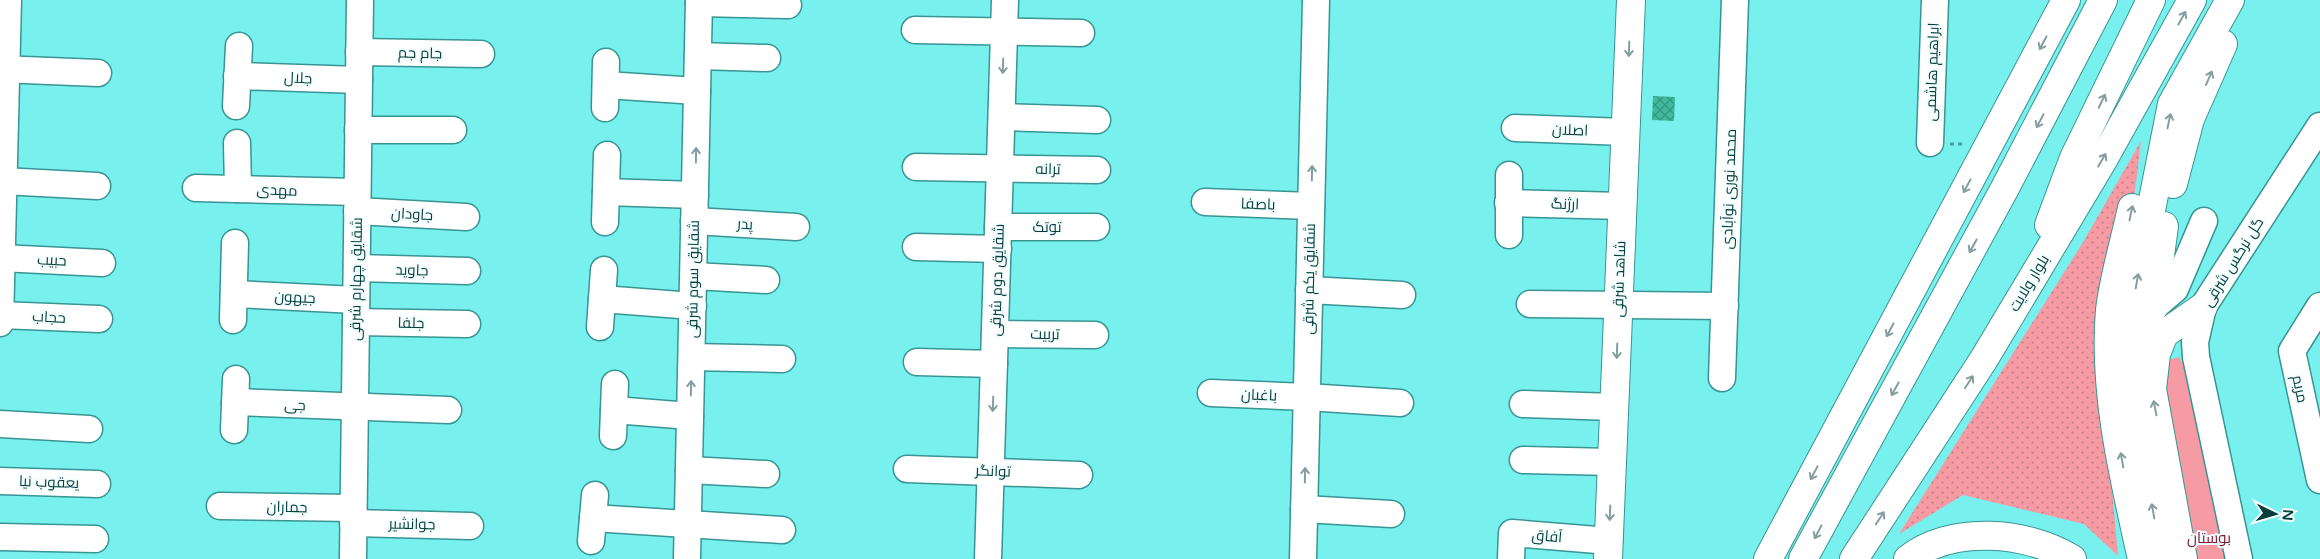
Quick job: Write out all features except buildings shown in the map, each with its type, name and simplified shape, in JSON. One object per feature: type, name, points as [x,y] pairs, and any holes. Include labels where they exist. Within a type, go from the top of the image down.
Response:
[{"type":"main road","name":"شاهد شرقی","points":[[1608,550],[1631,0]]},
{"type":"main road","points":[[1768,559],[2066,0]]},
{"type":"main road","points":[[1803,559],[2005,188],[2103,0]]},
{"type":"main road","points":[[2023,292],[2074,158],[2150,0]]},
{"type":"main road","name":"بلوار ولایت","points":[[1854,559],[1984,359],[2102,160],[2192,0]]},
{"type":"main road","points":[[2161,559],[2131,380],[2134,296],[2172,104],[2230,0]]},
{"type":"main road","points":[[2133,341],[2153,308],[2165,218],[2190,119],[2219,56],[2238,0]]},
{"type":"main road","points":[[2142,559],[2128,496],[2110,389],[2110,309],[2148,131],[2156,64]]},
{"type":"main road","points":[[2183,559],[2152,389],[2156,354],[2164,334],[2203,307]]},
{"type":"main road","points":[[1908,559],[1916,552],[1940,542],[1976,535],[2022,540],[2062,553],[2072,559]]},
{"type":"street","points":[[0,323],[3,69],[8,0]]},
{"type":"street","name":"شقایق چهارم شرقی","points":[[353,559],[360,0]]},
{"type":"street","name":"شقایق دوم شرقی","points":[[988,559],[1005,0]]},
{"type":"street","name":"شقایق یکم شرقی","points":[[1303,559],[1316,0]]},
{"type":"street","name":"محمد نوری نوآبادی","points":[[1722,378],[1736,0]]},
{"type":"street","name":"ابراهیم هاشمی","points":[[1930,143],[1935,0]]},
{"type":"street","points":[[699,2],[788,5]]},
{"type":"street","name":"شقایق سوم شرقی","points":[[688,559],[699,2]]},
{"type":"street","points":[[915,30],[1081,34]]},
{"type":"street","points":[[236,106],[239,46]]},
{"type":"street","name":"جام جم","points":[[359,52],[481,54]]},
{"type":"street","points":[[698,56],[767,58]]},
{"type":"street","points":[[3,69],[98,73]]},
{"type":"street","name":"جلال","points":[[237,76],[359,80]]},
{"type":"street","points":[[606,85],[697,91]]},
{"type":"street","points":[[1002,117],[1097,120]]},
{"type":"street","name":"گل نرگس شرقی","points":[[2239,559],[2196,357],[2195,342],[2203,307],[2320,126]]},
{"type":"street","name":"اصلان","points":[[1515,128],[1625,132]]},
{"type":"street","points":[[358,130],[453,130]]},
{"type":"street","points":[[237,144],[238,189]]},
{"type":"street","points":[[605,222],[607,155]]},
{"type":"street","name":"ترانه","points":[[916,167],[1097,170]]},
{"type":"street","points":[[1509,175],[1509,235]]},
{"type":"street","points":[[3,181],[97,186]]},
{"type":"street","name":"مهدی","points":[[196,188],[238,189],[357,201]]},
{"type":"street","name":"پدر","points":[[606,192],[796,227]]},
{"type":"street","name":"جاودان","points":[[357,201],[466,217]]},
{"type":"street","name":"باصفا","points":[[1204,202],[1311,206]]},
{"type":"street","name":"ارژنگ","points":[[1508,202],[1622,206]]},
{"type":"street","points":[[2153,308],[2176,290],[2204,221]]},
{"type":"street","name":"توتک","points":[[916,247],[1096,227]]},
{"type":"street","points":[[233,320],[235,243]]},
{"type":"street","name":"حبیب","points":[[2,258],[102,263]]},
{"type":"street","name":"جاوید","points":[[357,268],[467,271]]},
{"type":"street","points":[[600,327],[604,270]]},
{"type":"street","points":[[694,276],[766,280]]},
{"type":"street","points":[[1309,290],[1402,295]]},
{"type":"street","name":"جیهون","points":[[234,294],[356,311]]},
{"type":"street","points":[[602,299],[693,306]]},
{"type":"street","points":[[1530,304],[1725,306]]},
{"type":"street","name":"جلفا","points":[[356,311],[467,324]]},
{"type":"street","name":"حجاب","points":[[0,315],[99,319]]},
{"type":"street","name":"مریم","points":[[2316,319],[2292,351],[2314,421],[2320,480]]},
{"type":"street","name":"تربیت","points":[[995,334],[1095,335]]},
{"type":"street","points":[[692,357],[782,359]]},
{"type":"street","points":[[917,362],[994,364]]},
{"type":"street","name":"جی","points":[[234,430],[236,391],[355,407],[448,410]]},
{"type":"street","name":"باغبان","points":[[1211,393],[1307,397],[1400,404]]},
{"type":"street","points":[[613,436],[614,397],[690,416]]},
{"type":"street","points":[[1523,404],[1614,407]]},
{"type":"street","points":[[0,424],[89,429]]},
{"type":"street","points":[[1523,460],[1612,462]]},
{"type":"street","name":"توانگر","points":[[908,469],[1079,475]]},
{"type":"street","points":[[689,470],[766,474]]},
{"type":"street","name":"یعقوب نیا","points":[[0,481],[98,484]]},
{"type":"street","name":"جماران","points":[[220,506],[354,516]]},
{"type":"street","points":[[1304,509],[1391,514]]},
{"type":"street","name":"جوانشیر","points":[[354,516],[470,526]]},
{"type":"street","points":[[593,518],[782,530]]},
{"type":"street","name":"آفاق","points":[[1510,559],[1512,533],[1608,550]]},
{"type":"street","points":[[0,537],[95,539]]},
{"type":"path","points":[[1930,143],[1989,144]]},
{"type":"green space","points":[[2141,141],[2134,199],[2098,332],[2118,556],[2084,524],[1963,495],[1899,534],[2082,244]]},
{"type":"green space","name":"بوستان","points":[[2179,357],[2195,386],[2234,559],[2191,559],[2163,386],[2164,361]]}]
